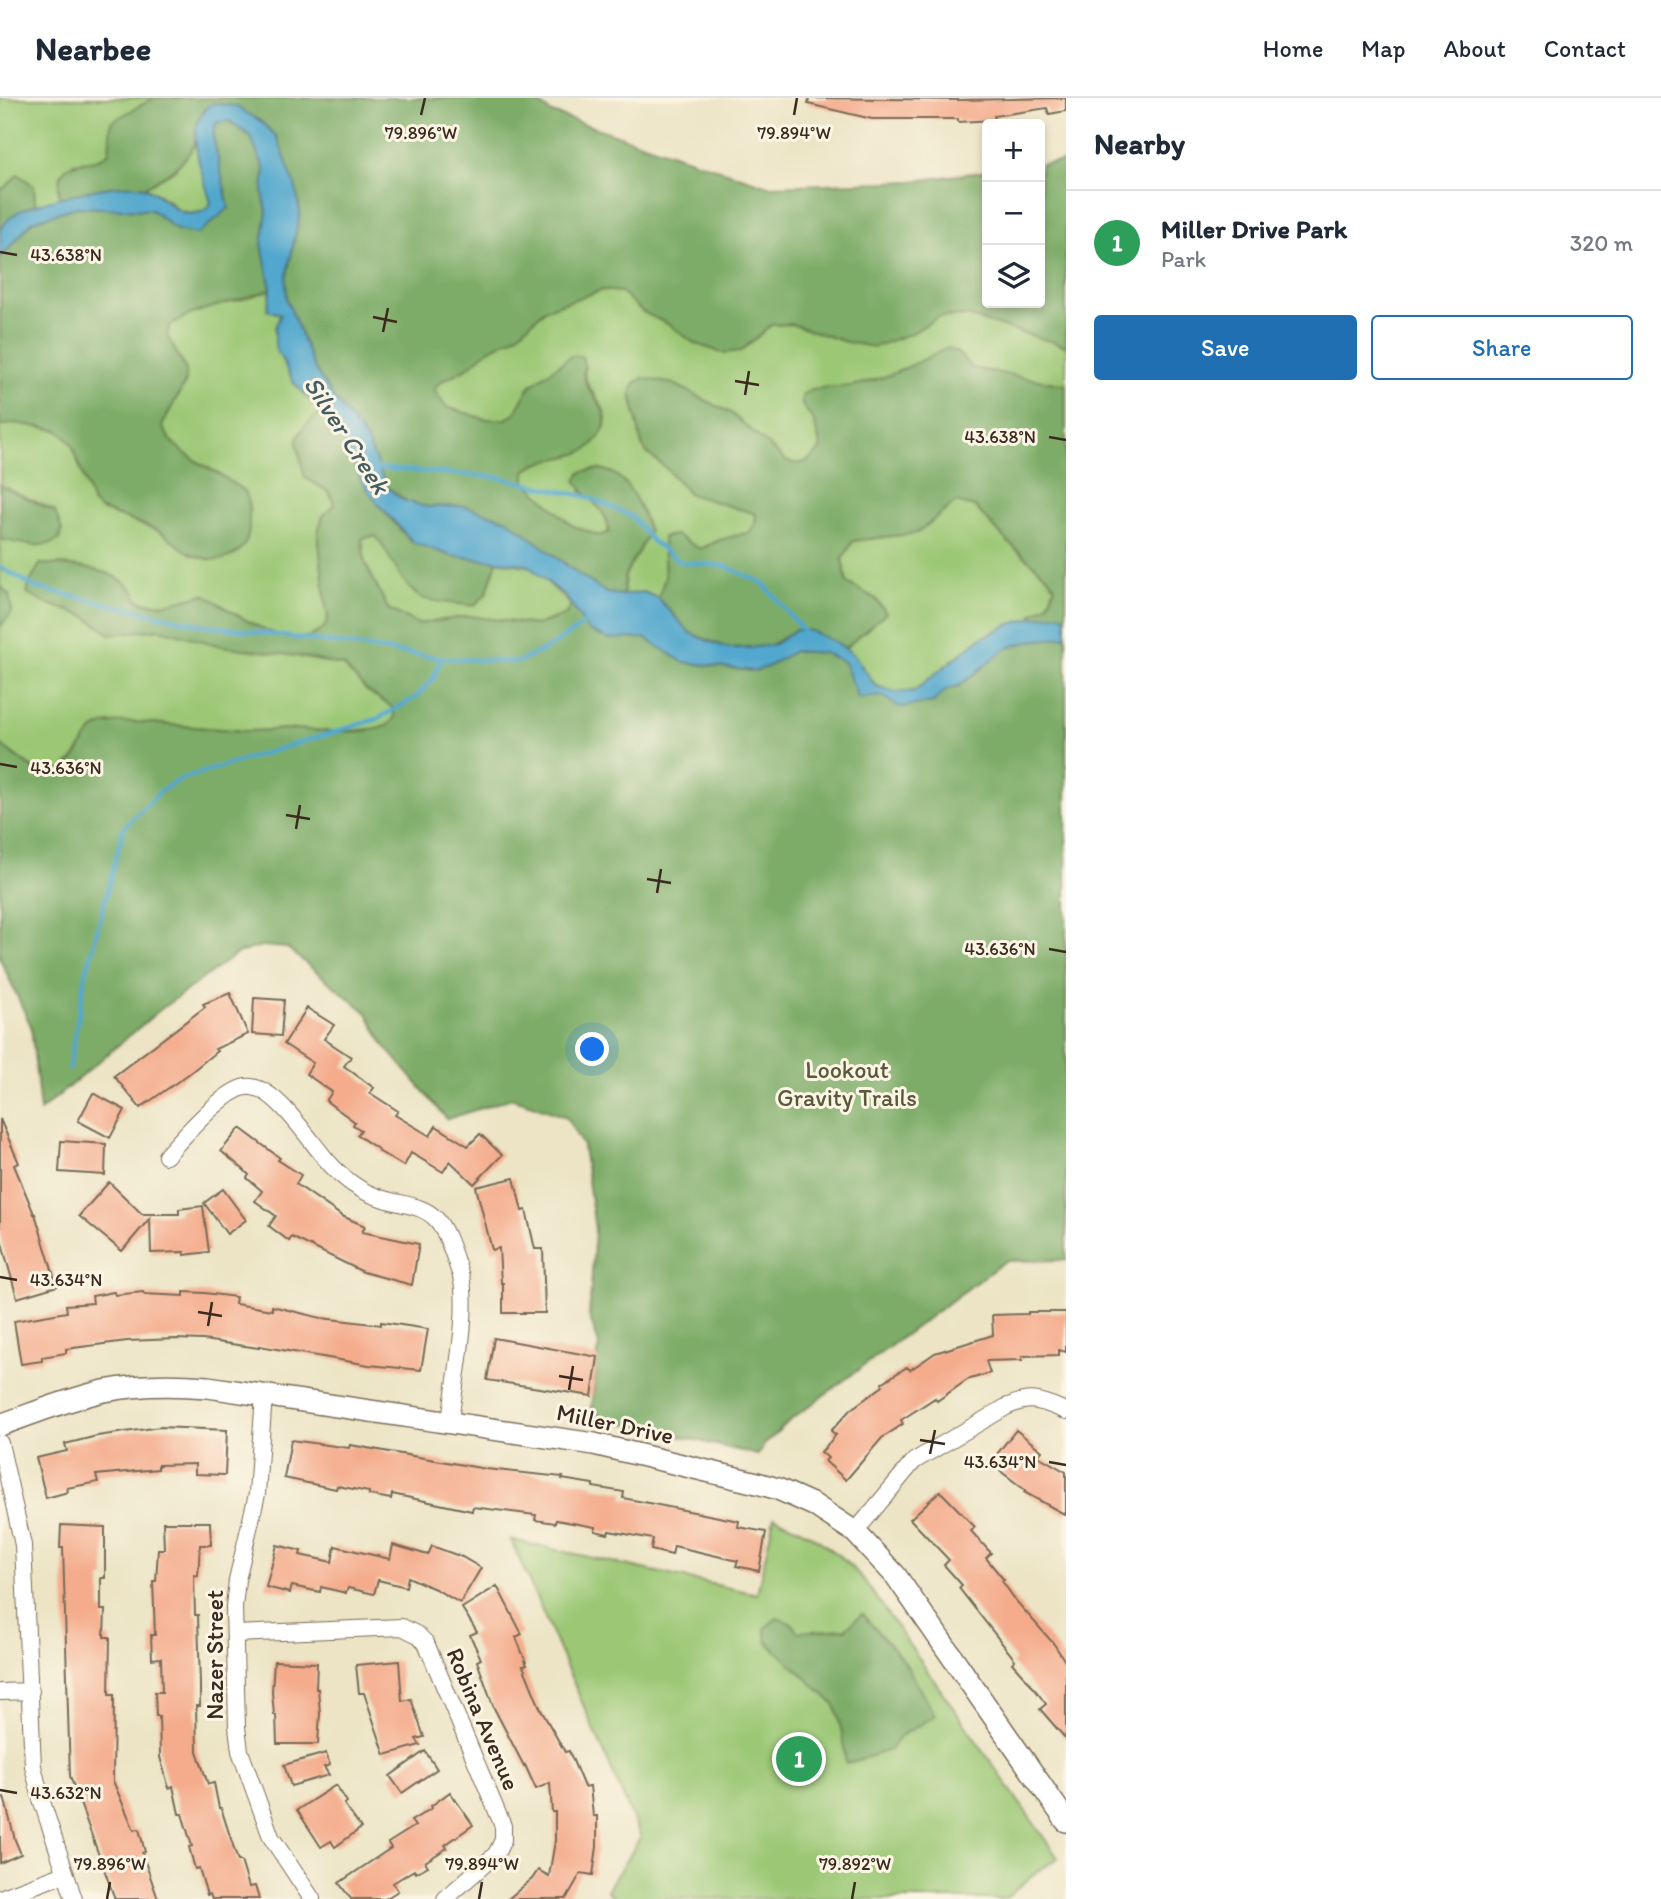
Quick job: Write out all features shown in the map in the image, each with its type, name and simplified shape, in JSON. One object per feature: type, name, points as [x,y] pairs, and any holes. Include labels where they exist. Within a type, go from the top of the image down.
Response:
[{"type":"street","points":[[166,1156],[193,1124],[226,1098],[237,1090],[254,1087],[272,1096],[329,1163],[357,1187],[379,1198],[416,1207],[439,1222],[461,1276],[464,1293],[450,1422]]},
{"type":"street","name":"Miller Drive","points":[[0,1425],[85,1395],[131,1387],[177,1384],[594,1444],[778,1489],[814,1505],[855,1532],[896,1576],[1066,1821]]},
{"type":"street","name":"Nazer Street","points":[[264,1395],[257,1494],[237,1580],[235,1634],[240,1751],[271,1837],[312,1899]]},
{"type":"street","points":[[855,1532],[914,1461],[1006,1407],[1019,1401],[1036,1399],[1066,1411]]},
{"type":"street","points":[[0,1443],[23,1545],[33,1766],[74,1899]]},
{"type":"street","name":"Robina Avenue","points":[[235,1634],[402,1627],[418,1635],[426,1643],[495,1806],[504,1835],[496,1854],[445,1899]]},
{"type":"street","points":[[0,1692],[31,1691]]},
{"type":"street","points":[[0,1898],[65,1874]]},
{"type":"green space","points":[[0,98],[154,98],[111,122],[110,152],[103,159],[73,163],[58,188],[60,199],[35,205],[34,186],[7,186],[0,190]]},
{"type":"green space","points":[[154,98],[531,98],[552,113],[768,186],[915,181],[982,172],[982,308],[1045,308],[1045,163],[1066,161],[1066,346],[967,316],[938,317],[912,333],[874,347],[846,342],[791,324],[771,325],[741,351],[722,353],[694,343],[670,325],[643,312],[621,292],[602,290],[546,309],[516,336],[490,349],[467,368],[440,382],[434,390],[446,407],[485,419],[506,419],[515,413],[530,386],[571,356],[582,356],[584,378],[604,413],[604,428],[596,441],[584,451],[541,463],[525,471],[525,481],[571,525],[599,536],[609,532],[608,524],[601,510],[576,481],[581,472],[595,469],[612,473],[620,478],[633,494],[649,532],[625,575],[623,595],[607,593],[540,546],[521,529],[464,506],[412,505],[387,487],[366,439],[314,367],[287,300],[286,279],[300,213],[296,188],[277,137],[205,108],[188,155],[160,178],[145,187],[113,187],[60,199],[59,183],[67,167],[101,158],[109,152],[111,122]]},
{"type":"green space","points":[[227,120],[250,136],[265,170],[263,192],[267,212],[262,244],[271,289],[193,313],[169,326],[167,336],[186,370],[186,381],[162,425],[167,435],[182,451],[244,491],[248,498],[248,535],[244,544],[231,556],[213,559],[192,554],[157,530],[101,510],[93,504],[72,445],[57,430],[15,423],[0,426],[0,259],[33,221],[76,207],[152,210],[177,230],[229,208],[213,137],[216,123]]},
{"type":"green space","points":[[195,141],[211,203],[209,208],[200,213],[179,211],[168,200],[145,187],[175,170]]},
{"type":"green space","points":[[18,174],[34,186],[35,205],[15,214],[0,232],[0,190]]},
{"type":"green space","points":[[271,289],[267,310],[281,314],[294,383],[323,412],[313,418],[305,478],[327,492],[334,505],[323,516],[318,532],[328,613],[325,626],[307,637],[293,638],[260,628],[204,594],[167,604],[147,603],[138,600],[108,573],[59,564],[45,603],[85,616],[110,634],[161,629],[344,666],[366,690],[392,707],[395,717],[389,725],[379,728],[340,732],[291,729],[246,731],[147,723],[108,723],[91,733],[74,758],[60,772],[50,774],[31,767],[0,744],[0,627],[12,612],[9,595],[0,586],[0,539],[38,545],[59,540],[55,511],[0,485],[0,426],[15,423],[57,430],[72,445],[93,504],[101,510],[159,531],[193,555],[220,474],[178,448],[161,425],[186,381],[186,370],[167,336],[169,326],[193,313]]},
{"type":"green space","points":[[602,290],[621,292],[643,312],[670,325],[694,343],[741,351],[771,325],[791,324],[846,342],[912,333],[938,317],[967,316],[1066,346],[1066,385],[972,368],[958,353],[948,348],[891,375],[852,386],[810,389],[802,405],[814,421],[821,449],[809,460],[797,463],[786,461],[731,413],[674,384],[635,383],[631,393],[642,445],[648,454],[664,466],[690,494],[756,514],[755,524],[750,532],[700,549],[676,535],[663,537],[665,578],[658,598],[643,592],[623,595],[625,575],[649,532],[643,514],[624,485],[611,472],[581,491],[596,504],[606,519],[609,532],[599,536],[571,525],[525,481],[525,471],[534,465],[582,451],[591,446],[603,430],[605,415],[587,382],[585,366],[530,386],[515,413],[506,419],[485,419],[446,407],[434,390],[440,382],[467,368],[490,349],[516,336],[546,309]]},
{"type":"green space","points":[[948,348],[958,353],[972,368],[1066,385],[1066,617],[1060,614],[1032,618],[1033,614],[1048,604],[1055,587],[1048,577],[1007,541],[975,507],[956,502],[917,533],[853,541],[842,560],[847,583],[876,599],[886,613],[845,648],[811,631],[795,630],[769,646],[728,648],[690,633],[658,598],[665,578],[663,537],[676,535],[700,549],[750,532],[755,524],[756,514],[690,494],[664,466],[648,454],[642,445],[631,393],[635,383],[643,378],[674,384],[731,413],[786,461],[801,463],[809,460],[821,449],[814,421],[802,405],[802,395],[819,388],[850,386],[876,380]]},
{"type":"green space","name":"Lookout Gravity Trails","points":[[323,412],[340,429],[361,480],[410,541],[452,556],[497,561],[486,594],[474,606],[438,602],[424,599],[414,592],[376,536],[362,538],[365,563],[388,609],[418,624],[469,616],[536,625],[566,615],[571,605],[589,631],[603,637],[645,638],[683,662],[750,671],[767,667],[794,651],[824,653],[844,662],[858,698],[884,696],[897,706],[933,702],[947,689],[959,686],[1007,648],[1066,636],[1066,1260],[1005,1261],[789,1421],[764,1445],[758,1455],[591,1415],[599,1344],[589,1316],[595,1229],[583,1146],[566,1117],[512,1098],[447,1119],[384,1045],[367,1013],[287,948],[262,946],[238,953],[161,1009],[40,1111],[31,1026],[0,959],[0,744],[30,767],[49,773],[68,765],[94,730],[113,723],[143,722],[245,731],[356,731],[380,728],[395,717],[392,707],[366,690],[344,666],[304,657],[221,646],[161,629],[110,634],[85,616],[27,594],[29,584],[40,564],[81,567],[110,574],[132,589],[138,600],[146,603],[171,603],[204,594],[260,628],[276,634],[292,638],[307,637],[320,631],[327,623],[328,616],[318,532],[323,516],[334,505],[328,492],[305,478],[297,443],[306,424]]},
{"type":"green space","points":[[0,485],[55,512],[62,530],[59,540],[38,545],[0,539]]},
{"type":"green space","points":[[956,502],[975,507],[1007,541],[1048,577],[1055,587],[1048,604],[1033,614],[1032,618],[1008,625],[979,639],[914,691],[895,692],[876,686],[853,654],[845,648],[886,613],[876,599],[847,583],[842,560],[853,541],[917,533]]},
{"type":"green space","points":[[376,536],[391,556],[486,594],[497,561],[531,567],[571,605],[566,614],[536,625],[469,616],[418,624],[388,609],[365,563],[362,538]]},
{"type":"green space","points":[[0,586],[9,595],[12,612],[0,627]]},
{"type":"green space","points":[[774,1517],[823,1543],[864,1580],[1058,1858],[1005,1899],[615,1899],[607,1890],[641,1837],[511,1540],[757,1594]]},
{"type":"green space","points":[[862,1614],[904,1661],[935,1716],[899,1737],[890,1750],[846,1764],[835,1705],[767,1642],[765,1628],[777,1618],[791,1623],[798,1632],[845,1629]]},
{"type":"water","name":"Silver Creek","points":[[214,103],[235,106],[262,122],[277,137],[296,188],[300,213],[286,279],[287,300],[314,367],[366,439],[387,487],[403,500],[427,507],[464,506],[508,520],[607,593],[623,595],[643,592],[658,598],[690,633],[728,648],[775,644],[795,630],[811,631],[836,642],[853,654],[876,686],[895,692],[914,691],[979,639],[1008,625],[1060,614],[1066,617],[1066,636],[1007,648],[959,686],[947,689],[933,702],[902,707],[883,696],[858,698],[844,662],[824,653],[794,651],[755,671],[683,662],[645,638],[608,639],[589,631],[566,597],[526,564],[452,556],[414,543],[378,504],[361,480],[339,429],[294,383],[275,347],[275,327],[281,314],[267,310],[271,289],[262,244],[267,212],[263,193],[265,170],[250,136],[230,121],[216,123],[213,137],[229,208],[198,234],[177,230],[152,210],[76,207],[32,221],[0,259],[0,232],[13,215],[44,202],[80,193],[117,186],[143,187],[182,212],[197,213],[205,210],[211,203],[199,163],[196,135],[203,111]]},
{"type":"building","points":[[809,98],[1066,98],[1066,111],[1049,114],[1047,108],[994,116],[995,119],[958,122],[958,119],[872,119],[808,104]]},
{"type":"building","points":[[230,993],[248,1034],[215,1049],[217,1051],[190,1073],[140,1108],[114,1076],[205,1007],[203,1004]]},
{"type":"building","points":[[254,998],[284,1000],[281,1036],[252,1034]]},
{"type":"building","points":[[307,1008],[334,1025],[324,1039],[351,1057],[344,1066],[374,1088],[370,1093],[398,1111],[395,1115],[430,1136],[436,1126],[468,1146],[480,1134],[502,1155],[474,1184],[450,1161],[443,1172],[411,1153],[404,1166],[378,1151],[357,1135],[361,1130],[353,1125],[355,1122],[326,1101],[332,1092],[306,1074],[313,1063],[284,1044]]},
{"type":"building","points":[[93,1093],[125,1110],[110,1138],[78,1121]]},
{"type":"building","points":[[0,1119],[19,1163],[14,1165],[35,1214],[57,1286],[17,1298],[0,1236]]},
{"type":"building","points":[[240,1128],[280,1158],[278,1160],[301,1175],[296,1184],[342,1216],[365,1226],[362,1232],[419,1244],[412,1285],[363,1272],[292,1237],[289,1241],[269,1226],[276,1216],[255,1201],[262,1191],[247,1178],[249,1175],[243,1169],[221,1151]]},
{"type":"building","points":[[61,1141],[106,1144],[105,1175],[59,1172]]},
{"type":"building","points":[[514,1178],[522,1211],[526,1210],[535,1249],[543,1249],[545,1313],[503,1313],[499,1248],[492,1250],[476,1187]]},
{"type":"building","points":[[109,1182],[142,1214],[179,1214],[179,1209],[203,1206],[209,1252],[184,1255],[184,1252],[151,1253],[150,1218],[122,1251],[79,1216]]},
{"type":"building","points":[[223,1189],[246,1220],[227,1234],[204,1203]]},
{"type":"building","points":[[114,1292],[115,1295],[143,1292],[184,1296],[184,1292],[205,1293],[236,1297],[235,1304],[272,1310],[272,1306],[321,1318],[381,1325],[381,1322],[428,1329],[421,1370],[369,1365],[259,1346],[176,1339],[127,1341],[66,1349],[66,1353],[42,1357],[42,1361],[21,1364],[14,1321],[67,1312],[66,1305],[93,1303],[92,1296]]},
{"type":"building","points":[[1066,1312],[1066,1352],[1059,1350],[1059,1355],[1022,1356],[1022,1360],[986,1361],[990,1373],[967,1380],[937,1401],[935,1398],[901,1420],[903,1424],[882,1438],[846,1480],[825,1461],[828,1458],[821,1452],[836,1435],[831,1431],[850,1410],[883,1386],[882,1383],[907,1367],[910,1370],[935,1353],[993,1335],[992,1315]]},
{"type":"building","points":[[494,1338],[598,1357],[592,1396],[487,1380]]},
{"type":"building","points":[[160,1427],[227,1430],[225,1475],[195,1474],[195,1464],[158,1465],[158,1469],[96,1475],[98,1482],[67,1488],[68,1492],[46,1498],[36,1458],[67,1451],[65,1444],[97,1436]]},
{"type":"building","points":[[1016,1430],[1042,1451],[1038,1456],[1066,1472],[1066,1515],[1024,1492],[1025,1490],[990,1463]]},
{"type":"building","points":[[291,1440],[349,1448],[350,1445],[486,1469],[563,1477],[562,1479],[593,1484],[593,1487],[624,1492],[623,1498],[739,1521],[738,1527],[766,1532],[759,1571],[736,1566],[738,1561],[674,1546],[672,1555],[651,1550],[653,1539],[609,1531],[608,1534],[595,1531],[595,1527],[556,1520],[555,1523],[535,1520],[536,1515],[473,1507],[472,1511],[392,1494],[391,1499],[369,1495],[369,1492],[337,1486],[336,1489],[284,1478]]},
{"type":"building","points":[[940,1491],[975,1527],[971,1531],[991,1553],[986,1558],[1004,1580],[1002,1581],[1016,1601],[1054,1644],[1066,1663],[1066,1739],[1040,1709],[1046,1704],[1012,1663],[1015,1660],[959,1588],[962,1585],[944,1565],[949,1560],[910,1519]]},
{"type":"building","points":[[163,1522],[210,1522],[211,1545],[200,1545],[198,1576],[194,1575],[200,1685],[200,1706],[196,1706],[197,1751],[208,1784],[214,1783],[219,1808],[238,1861],[241,1861],[249,1887],[255,1886],[259,1899],[212,1899],[210,1894],[207,1895],[199,1868],[195,1869],[189,1847],[192,1846],[182,1814],[179,1814],[173,1786],[169,1788],[160,1757],[159,1716],[156,1716],[155,1692],[162,1692],[161,1658],[152,1659],[151,1635],[155,1635],[153,1581],[156,1581],[158,1549],[164,1549]]},
{"type":"building","points":[[61,1525],[105,1527],[105,1578],[101,1578],[101,1610],[105,1610],[104,1637],[110,1637],[109,1695],[114,1695],[113,1781],[134,1830],[139,1829],[145,1852],[142,1853],[158,1899],[115,1899],[70,1776]]},
{"type":"building","points":[[277,1545],[301,1551],[300,1555],[332,1562],[335,1546],[390,1559],[393,1545],[428,1555],[432,1546],[462,1557],[481,1568],[460,1603],[408,1577],[406,1587],[378,1580],[374,1594],[348,1588],[346,1593],[321,1587],[320,1592],[292,1586],[290,1593],[266,1587]]},
{"type":"building","points":[[497,1586],[522,1634],[516,1637],[527,1665],[523,1666],[541,1710],[565,1752],[569,1751],[584,1787],[590,1786],[593,1816],[597,1816],[593,1875],[581,1873],[566,1899],[508,1899],[532,1879],[538,1870],[549,1876],[555,1841],[555,1812],[552,1812],[550,1783],[536,1789],[494,1708],[477,1661],[481,1659],[470,1635],[477,1632],[462,1608]]},
{"type":"building","points":[[274,1661],[317,1663],[316,1689],[320,1713],[318,1744],[277,1744],[272,1692]]},
{"type":"building","points":[[399,1661],[402,1701],[411,1699],[424,1737],[416,1739],[420,1745],[385,1755],[364,1693],[359,1693],[356,1665]]},
{"type":"building","points":[[425,1751],[437,1769],[402,1793],[390,1776]]},
{"type":"building","points":[[326,1753],[330,1765],[324,1767],[329,1775],[291,1786],[284,1765]]},
{"type":"building","points":[[336,1785],[347,1802],[344,1804],[361,1828],[335,1847],[331,1841],[321,1847],[297,1810]]},
{"type":"building","points":[[450,1792],[473,1825],[445,1845],[447,1848],[425,1862],[428,1866],[416,1873],[414,1870],[393,1883],[398,1891],[385,1899],[351,1899],[339,1883],[391,1848],[388,1843],[415,1826],[411,1821]]},
{"type":"building","points":[[4,1797],[21,1854],[0,1863],[0,1798]]},
{"type":"waterway","name":"Silver Creek","points":[[376,468],[497,477],[588,497],[631,516],[653,542],[681,562],[725,566],[763,583],[805,633]]},
{"type":"waterway","points":[[0,567],[37,588],[198,624],[442,658],[518,662],[550,647],[588,621]]},
{"type":"waterway","points":[[69,1069],[85,977],[124,827],[162,790],[181,779],[377,719],[415,698],[433,679],[442,658]]},
{"type":"place","name":"Miller Drive Park","points":[[799,1759]]}]
